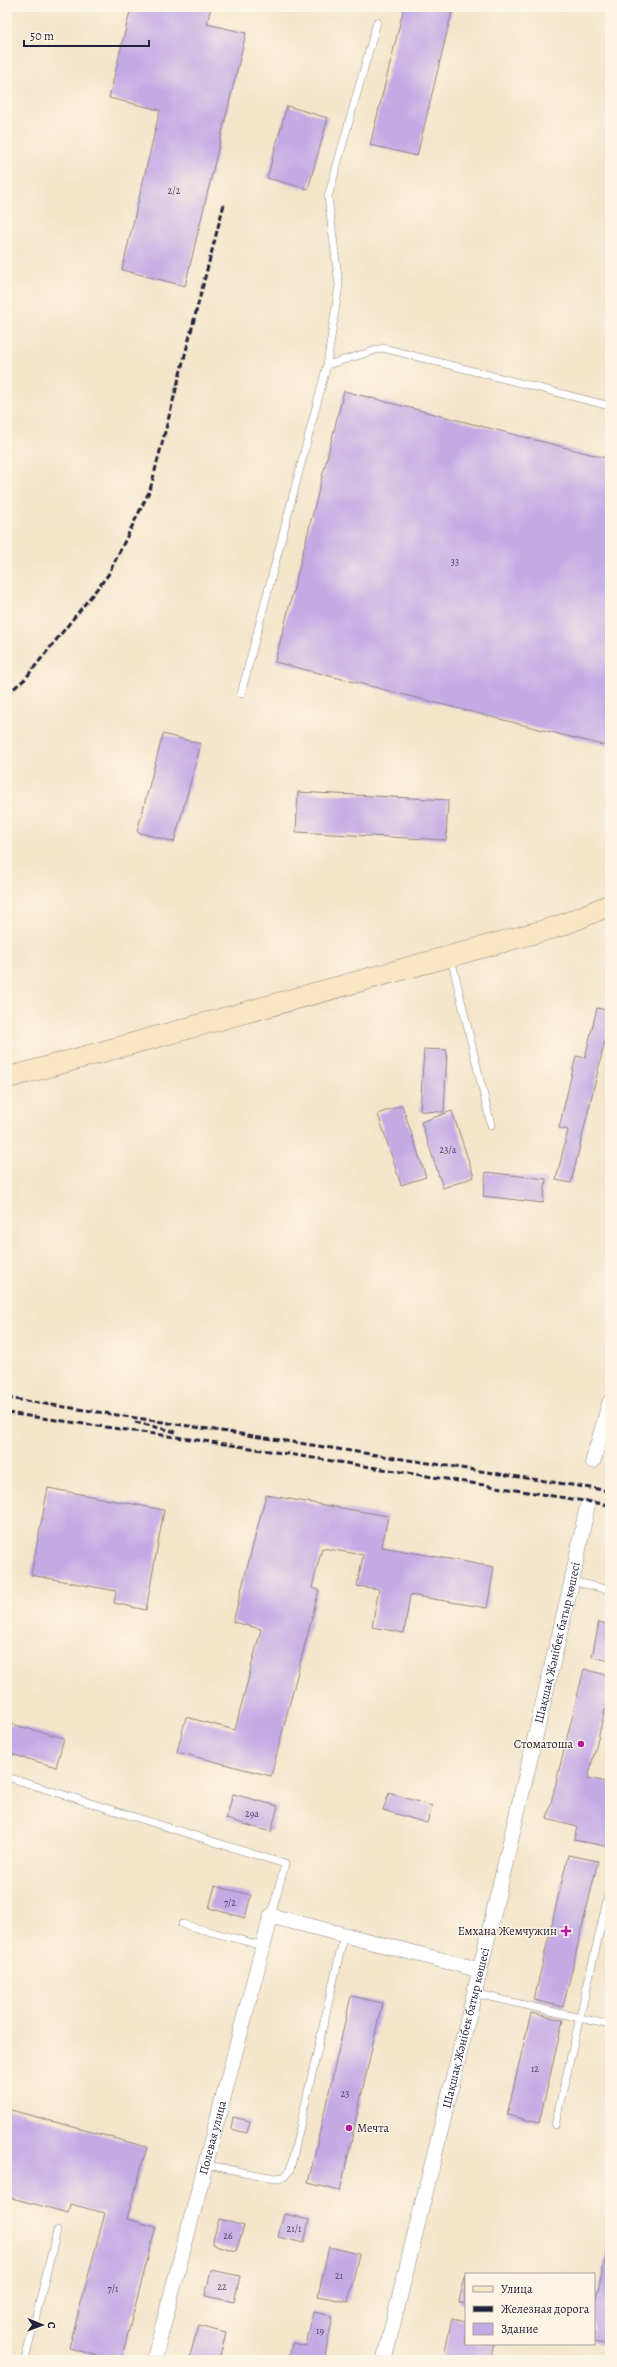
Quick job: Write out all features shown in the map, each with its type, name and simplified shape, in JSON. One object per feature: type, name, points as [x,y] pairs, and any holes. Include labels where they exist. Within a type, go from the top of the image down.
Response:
[{"type":"main road","points":[[7,1078],[560,926],[610,905]]},
{"type":"street","points":[[593,1461],[610,1402]]},
{"type":"street","name":"Шақшақ Жәнібек батыр көшесі","points":[[384,2360],[480,1970],[572,1581],[587,1507]]},
{"type":"street","points":[[271,1916],[480,1970]]},
{"type":"street","name":"Полевая улица","points":[[154,2360],[207,2165],[271,1916]]},
{"type":"lane","points":[[241,694],[327,365],[339,285],[328,197],[377,22]]},
{"type":"lane","points":[[327,365],[383,348],[610,406]]},
{"type":"lane","points":[[451,957],[491,1125]]},
{"type":"lane","points":[[572,1581],[610,1590]]},
{"type":"lane","points":[[7,1777],[284,1864],[271,1916]]},
{"type":"lane","points":[[555,2125],[610,1887]]},
{"type":"lane","points":[[182,1924],[263,1946]]},
{"type":"lane","points":[[207,2165],[274,2178],[284,2177],[290,2170],[344,1935]]},
{"type":"lane","points":[[474,1993],[610,2024]]},
{"type":"lane","points":[[25,2360],[57,2231]]},
{"type":"building","points":[[131,7],[211,7],[207,24],[246,33],[185,286],[122,270],[160,110],[109,98]]},
{"type":"building","points":[[404,7],[453,7],[417,156],[370,145]]},
{"type":"building","points":[[287,106],[328,118],[308,189],[267,178]]},
{"type":"building","points":[[344,391],[610,459],[610,747],[275,662]]},
{"type":"building","points":[[163,734],[201,744],[174,842],[137,832]]},
{"type":"building","points":[[298,792],[448,800],[446,840],[296,832]]},
{"type":"building","points":[[597,1008],[610,1011],[610,1020],[571,1183],[556,1180],[568,1130],[559,1128],[576,1056],[585,1058]]},
{"type":"building","points":[[424,1049],[447,1050],[444,1112],[420,1111]]},
{"type":"building","points":[[402,1105],[426,1177],[401,1185],[378,1114]]},
{"type":"building","points":[[452,1111],[474,1177],[443,1188],[421,1122]]},
{"type":"building","points":[[486,1172],[546,1179],[543,1203],[483,1196]]},
{"type":"building","points":[[48,1488],[164,1510],[146,1610],[114,1603],[116,1591],[31,1575]]},
{"type":"building","points":[[266,1495],[388,1516],[382,1547],[494,1567],[487,1608],[410,1595],[404,1633],[372,1627],[379,1589],[357,1586],[363,1555],[322,1548],[312,1588],[319,1590],[271,1776],[177,1752],[186,1717],[235,1730],[261,1629],[233,1622]]},
{"type":"building","points":[[599,1622],[610,1625],[610,1661],[592,1657]]},
{"type":"building","name":"Стоматоша","points":[[584,1669],[610,1676],[610,1711],[605,1710],[588,1778],[610,1783],[610,1847],[574,1840],[577,1827],[547,1819]]},
{"type":"building","points":[[7,1723],[64,1738],[56,1767],[7,1753]]},
{"type":"building","points":[[389,1793],[432,1806],[427,1823],[383,1810]]},
{"type":"building","points":[[233,1794],[278,1806],[271,1832],[226,1819]]},
{"type":"building","name":"Емхана Жемчужин","points":[[568,1855],[598,1861],[563,2007],[534,2000]]},
{"type":"building","points":[[215,1886],[251,1895],[245,1918],[209,1908]]},
{"type":"building","points":[[351,1996],[382,2003],[340,2191],[308,2183]]},
{"type":"building","points":[[531,2013],[563,2020],[539,2123],[507,2115]]},
{"type":"building","points":[[7,2109],[147,2147],[127,2219],[156,2227],[121,2360],[113,2360],[69,2348],[105,2213],[70,2204],[68,2213],[8,2197],[7,2200]]},
{"type":"building","points":[[233,2117],[250,2121],[247,2133],[231,2129]]},
{"type":"building","points":[[284,2214],[309,2220],[304,2243],[278,2237]]},
{"type":"building","points":[[219,2219],[244,2226],[236,2251],[212,2244]]},
{"type":"building","points":[[610,2240],[610,2345],[595,2342],[595,2302]]},
{"type":"building","points":[[329,2247],[359,2254],[348,2302],[318,2296]]},
{"type":"building","points":[[211,2270],[240,2276],[234,2302],[205,2296]]},
{"type":"building","points":[[465,2276],[465,2304],[459,2302]]},
{"type":"building","points":[[313,2312],[333,2316],[324,2360],[289,2360],[292,2343],[306,2346]]},
{"type":"building","points":[[452,2318],[465,2321],[465,2345],[495,2345],[491,2360],[443,2360]]},
{"type":"building","points":[[198,2326],[226,2333],[219,2360],[189,2360]]},
{"type":"railway","points":[[7,694],[25,679],[108,575],[150,490],[224,204]]},
{"type":"railway","points":[[7,1398],[610,1491]]},
{"type":"railway","points":[[7,1413],[225,1444],[610,1505]]},
{"type":"railway","points":[[135,1422],[176,1432]]},
{"type":"place","name":"Стоматоша","points":[[581,1744]]},
{"type":"place","name":"Емхана Жемчужин","points":[[566,1931]]},
{"type":"place","name":"Мечта","points":[[349,2128]]}]
